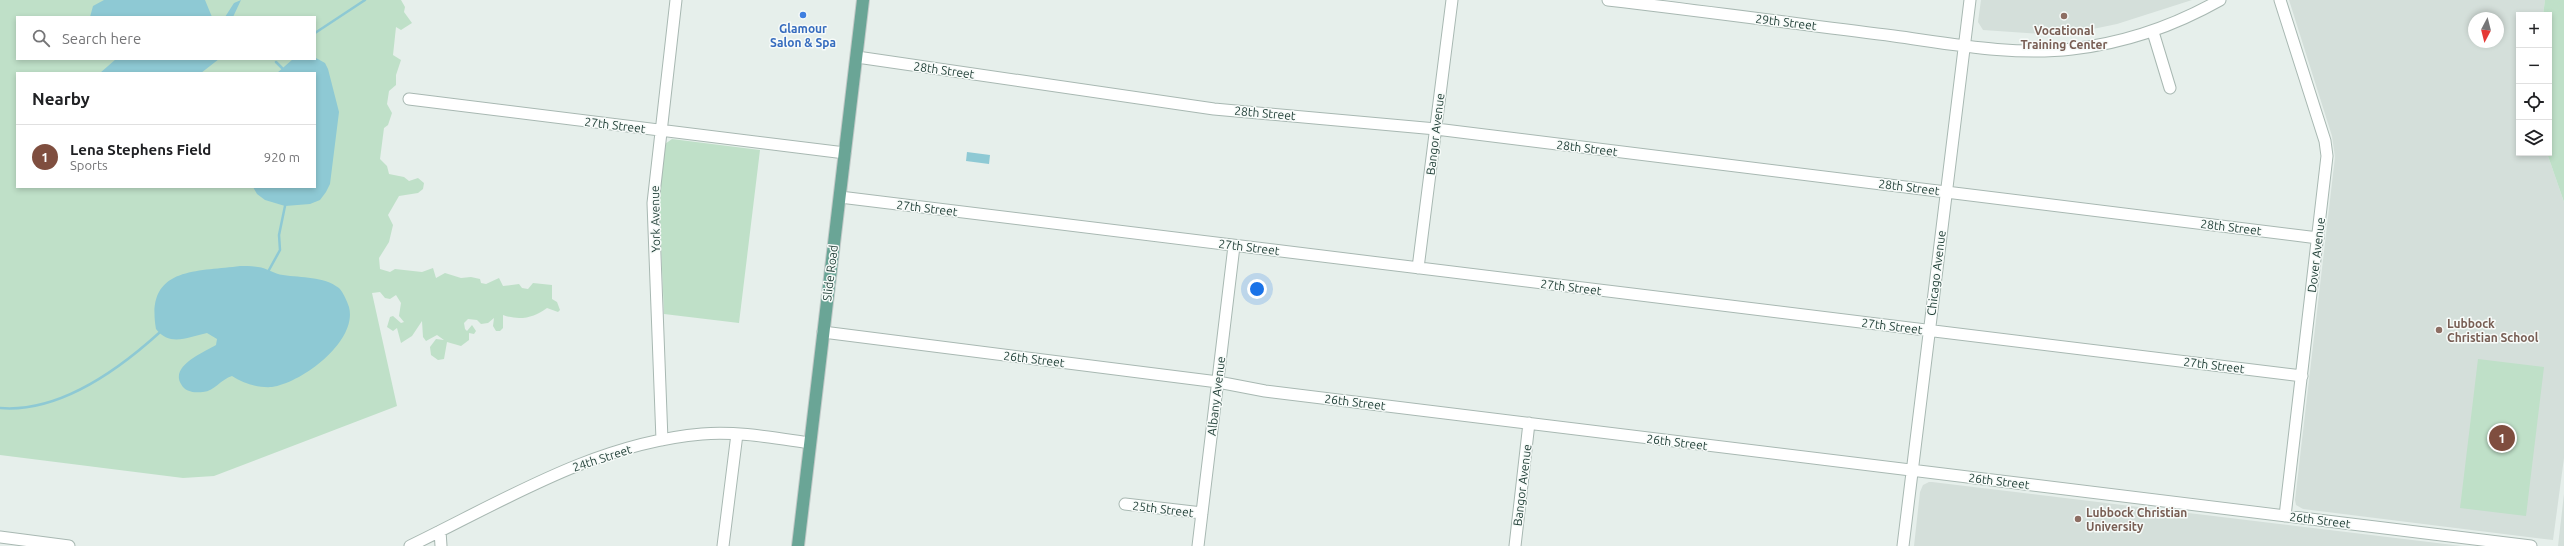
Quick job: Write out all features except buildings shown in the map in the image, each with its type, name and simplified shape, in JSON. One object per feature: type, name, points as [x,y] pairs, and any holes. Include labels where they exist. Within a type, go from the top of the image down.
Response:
[{"type":"main road","name":"Slide Road","points":[[798,546],[863,0]]},
{"type":"street","name":"York Avenue","points":[[662,440],[653,202],[676,0]]},
{"type":"street","name":"Bangor Avenue","points":[[1418,268],[1452,0]]},
{"type":"street","name":"29th Street","points":[[1608,0],[1964,45],[2004,49],[2072,50],[2118,41],[2152,32],[2220,0]]},
{"type":"street","name":"Chicago Avenue","points":[[1903,546],[1970,0]]},
{"type":"street","name":"Dover Avenue","points":[[2280,0],[2326,146],[2327,168],[2285,516]]},
{"type":"street","points":[[2152,32],[2170,88]]},
{"type":"street","name":"28th Street","points":[[857,57],[1214,109],[1436,129],[2318,238]]},
{"type":"street","name":"27th Street","points":[[408,99],[660,131],[845,152]]},
{"type":"street","name":"27th Street","points":[[840,197],[2302,376]]},
{"type":"street","name":"Albany Avenue","points":[[1200,546],[1202,513],[1234,246]]},
{"type":"street","name":"26th Street","points":[[823,332],[1218,382],[1265,391],[2531,546]]},
{"type":"street","name":"Bangor Avenue","points":[[1515,546],[1530,423]]},
{"type":"street","name":"24th Street","points":[[410,546],[440,532],[514,492],[595,459],[662,440],[702,434],[737,434],[810,443]]},
{"type":"street","points":[[723,546],[737,434]]},
{"type":"street","name":"25th Street","points":[[1125,504],[1202,513]]},
{"type":"street","points":[[440,532],[441,546]]},
{"type":"street","points":[[0,537],[68,546]]},
{"type":"shaded area","name":"Vocational Training Center","points":[[1981,0],[2192,0],[2117,24],[2088,30],[2042,34],[1983,30],[1978,22]]},
{"type":"shaded area","name":"Lubbock Christian School","points":[[2289,0],[2545,0],[2543,12],[2516,12],[2516,156],[2548,156],[2564,202],[2564,458],[2553,540],[2303,509],[2296,505],[2295,500],[2335,157],[2332,136]]},
{"type":"shaded area","name":"Lubbock Christian University","points":[[1929,482],[2462,546],[1914,546],[1920,492],[1923,485]]},
{"type":"shaded area","points":[[2564,494],[2564,546],[2558,546]]},
{"type":"green space","points":[[0,0],[401,0],[405,7],[404,12],[412,23],[401,30],[396,27],[393,55],[401,60],[396,75],[396,85],[389,91],[387,104],[392,113],[388,125],[384,128],[380,159],[387,166],[389,174],[404,177],[409,181],[418,178],[424,183],[423,189],[418,193],[399,196],[388,215],[393,225],[389,242],[379,258],[380,269],[390,272],[395,269],[422,272],[433,268],[436,278],[445,273],[461,278],[471,277],[480,279],[481,283],[486,284],[499,278],[503,286],[519,284],[522,288],[528,289],[533,283],[552,285],[552,299],[557,302],[560,310],[558,312],[547,308],[526,318],[515,318],[503,315],[503,328],[500,331],[496,331],[493,326],[494,318],[488,323],[481,324],[477,320],[468,319],[464,323],[465,329],[467,331],[472,325],[476,331],[474,334],[469,333],[469,340],[461,346],[447,342],[444,359],[438,360],[431,355],[430,347],[436,339],[444,340],[437,335],[426,341],[423,337],[422,321],[412,336],[401,343],[397,328],[393,331],[387,327],[390,317],[393,316],[401,323],[404,322],[399,316],[401,303],[396,295],[390,299],[385,298],[380,292],[372,293],[397,406],[214,476],[183,478],[0,455]]},
{"type":"green space","points":[[2545,0],[2564,0],[2564,202],[2548,156],[2552,156],[2552,12],[2543,12]]},
{"type":"green space","points":[[672,139],[760,150],[739,323],[664,314],[659,200],[665,144]]},
{"type":"green space","points":[[2478,359],[2544,367],[2526,516],[2460,508]]},
{"type":"water","points":[[104,0],[205,0],[212,16],[90,16],[93,6]]},
{"type":"water","points":[[241,0],[233,16],[226,16],[234,3]]},
{"type":"water","points":[[316,58],[325,63],[328,69],[339,112],[330,184],[320,200],[310,204],[285,206],[265,200],[257,194],[254,188],[316,188],[316,72],[278,72],[292,60],[316,60]]},
{"type":"water","points":[[115,60],[218,60],[202,72],[101,72]]},
{"type":"water","points":[[967,152],[990,155],[989,164],[966,161]]},
{"type":"water","points":[[240,266],[258,267],[280,274],[319,279],[333,284],[342,292],[349,307],[350,320],[345,333],[337,346],[312,369],[298,378],[284,384],[272,387],[261,387],[246,383],[232,376],[211,390],[196,392],[187,390],[181,384],[179,377],[180,371],[190,360],[216,345],[217,339],[207,333],[180,339],[167,338],[161,335],[156,329],[155,308],[158,293],[166,283],[178,276],[192,272]]},
{"type":"waterway","points":[[316,32],[365,0]]},
{"type":"waterway","points":[[276,62],[282,68]]},
{"type":"waterway","points":[[269,270],[280,250],[279,235],[285,206]]},
{"type":"waterway","points":[[0,408],[22,408],[44,404],[86,387],[125,361],[159,333]]},
{"type":"place","name":"Glamour Salon & Spa","points":[[803,15]]},
{"type":"place","name":"Vocational Training Center","points":[[2064,16]]},
{"type":"place","name":"Lubbock Christian School","points":[[2439,330]]},
{"type":"place","name":"Lena Stephens Field","points":[[2502,438]]},
{"type":"place","name":"Lubbock Christian University","points":[[2078,519]]}]
